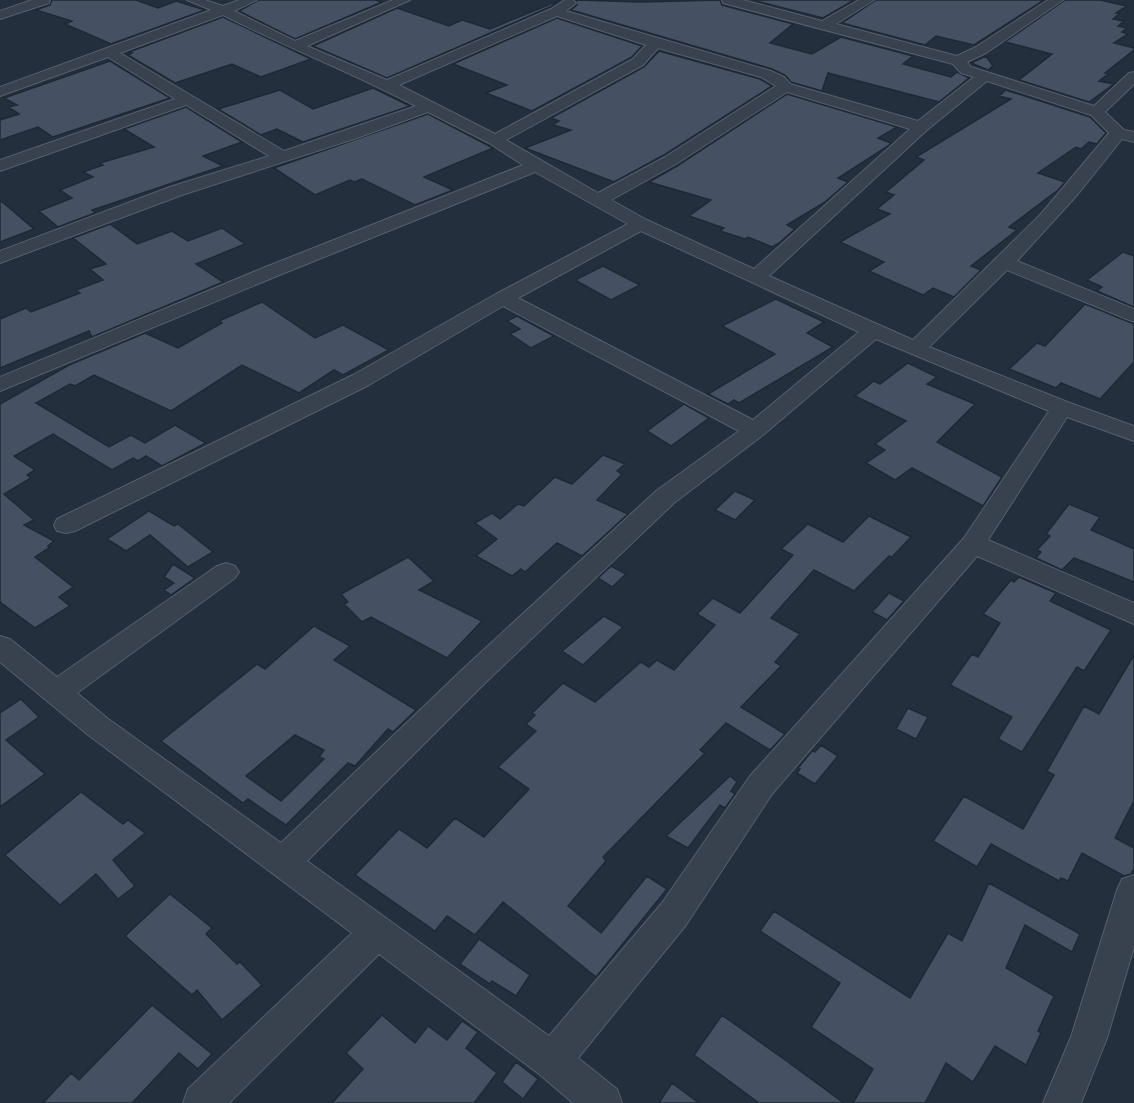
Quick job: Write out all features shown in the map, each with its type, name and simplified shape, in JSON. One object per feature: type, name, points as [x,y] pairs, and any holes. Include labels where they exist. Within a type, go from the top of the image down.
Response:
[{"type":"street","points":[[0,15],[44,0]]},
{"type":"street","points":[[193,0],[225,11],[295,46],[387,85],[495,140],[536,166],[641,224],[873,331],[1062,408],[1134,434]]},
{"type":"street","points":[[0,92],[251,0]]},
{"type":"street","points":[[295,46],[404,0]]},
{"type":"street","points":[[387,85],[556,12],[576,0]]},
{"type":"street","points":[[728,0],[958,61],[966,70],[1037,90],[1096,112],[1126,135],[1006,263],[917,347]]},
{"type":"street","points":[[825,25],[868,0]]},
{"type":"street","points":[[958,61],[981,50],[1057,0]]},
{"type":"street","points":[[556,12],[766,74],[779,80],[785,87],[921,127]]},
{"type":"street","points":[[495,140],[638,63],[655,43]]},
{"type":"street","points":[[109,52],[280,156]]},
{"type":"street","points":[[757,276],[921,127],[985,75]]},
{"type":"street","points":[[1096,112],[1134,76]]},
{"type":"street","points":[[598,201],[644,178],[699,145],[785,87]]},
{"type":"street","points":[[0,166],[189,99]]},
{"type":"street","points":[[0,257],[176,191],[351,135],[429,106]]},
{"type":"street","points":[[0,385],[270,272],[536,166]]},
{"type":"street","points":[[66,525],[361,380],[503,298],[641,224]]},
{"type":"street","points":[[1006,263],[1134,316]]},
{"type":"street","points":[[503,298],[755,430]]},
{"type":"street","points":[[283,863],[579,576],[665,497],[755,430],[873,331]]},
{"type":"street","points":[[552,1061],[674,915],[761,785],[846,692],[973,544],[1062,408]]},
{"type":"street","points":[[973,544],[1134,614]]},
{"type":"street","points":[[55,693],[226,572]]},
{"type":"street","points":[[0,646],[55,693],[552,1061],[603,1103]]},
{"type":"street","points":[[1062,1103],[1089,1038],[1134,890]]},
{"type":"street","points":[[202,1103],[377,932]]},
{"type":"building","points":[[52,0],[136,0],[158,8],[176,1],[205,10],[111,44],[65,24],[72,21],[36,10],[50,5]]},
{"type":"building","points":[[259,0],[375,0],[382,2],[295,39],[239,11]]},
{"type":"building","points":[[560,0],[550,7],[387,78],[313,46],[397,8],[449,26],[462,20],[490,29]]},
{"type":"building","points":[[576,0],[640,2],[720,0],[722,5],[793,24],[770,43],[812,54],[841,37],[913,56],[903,64],[951,77],[957,72],[969,78],[939,102],[828,73],[822,91],[791,82],[785,75],[772,69],[571,10],[577,5]]},
{"type":"building","points":[[752,0],[854,0],[823,18]]},
{"type":"building","points":[[876,0],[1044,0],[974,45],[936,36],[925,45],[842,23]]},
{"type":"building","points":[[1065,0],[1100,0],[1127,6],[1116,13],[1119,14],[1113,19],[1124,21],[1118,26],[1127,28],[1122,32],[1128,34],[1114,43],[1134,48],[1134,50],[1105,73],[1108,74],[1099,81],[1114,84],[1089,102],[1019,80],[1052,54],[1005,42]]},
{"type":"building","points":[[223,17],[311,59],[261,77],[232,64],[175,83],[128,55],[132,53],[129,52]]},
{"type":"building","points":[[557,18],[642,46],[632,57],[532,111],[486,93],[507,85],[453,64]]},
{"type":"building","points":[[659,51],[760,79],[772,86],[664,155],[614,182],[525,148],[571,130],[553,125],[559,121],[551,118],[644,67]]},
{"type":"building","points":[[986,56],[993,66],[988,70],[971,63]]},
{"type":"building","points":[[110,61],[170,98],[53,137],[38,127],[0,140],[0,120],[19,114],[8,107],[17,105],[4,98]]},
{"type":"building","points":[[373,88],[410,106],[303,142],[277,129],[261,135],[218,109],[280,90],[313,109]]},
{"type":"building","points":[[1006,90],[1090,117],[1106,133],[1097,144],[1089,142],[1081,149],[1076,147],[1038,173],[1065,182],[1058,190],[1009,227],[1017,230],[971,266],[981,270],[954,297],[933,288],[923,295],[869,271],[884,262],[840,242],[890,214],[877,209],[894,195],[886,192],[924,160],[916,157],[1011,99],[999,96]]},
{"type":"building","points":[[787,94],[897,127],[878,138],[891,143],[888,146],[838,178],[848,182],[825,202],[787,225],[795,229],[779,243],[772,247],[748,237],[745,239],[720,231],[724,228],[689,216],[711,200],[649,182],[677,166]]},
{"type":"building","points":[[186,107],[242,142],[203,156],[223,166],[92,210],[95,213],[58,227],[39,211],[72,198],[60,190],[93,177],[83,172],[103,165],[100,163],[154,147],[124,129]]},
{"type":"building","points":[[428,114],[493,148],[424,177],[453,190],[415,205],[362,179],[354,182],[350,180],[315,195],[274,168]]},
{"type":"building","points":[[0,200],[34,229],[0,242]]},
{"type":"building","points":[[110,224],[137,244],[172,231],[188,241],[222,228],[245,244],[196,264],[223,282],[92,337],[89,331],[0,368],[0,319],[26,308],[31,312],[80,293],[76,290],[103,280],[90,269],[106,264],[73,238]]},
{"type":"building","points":[[1123,252],[1134,256],[1134,307],[1097,291],[1102,287],[1087,280]]},
{"type":"building","points":[[603,266],[640,285],[611,300],[575,280]]},
{"type":"building","points":[[776,299],[824,322],[807,333],[833,347],[739,403],[734,400],[728,404],[708,394],[775,354],[722,326]]},
{"type":"building","points":[[262,302],[315,338],[343,325],[389,350],[343,375],[334,370],[299,393],[242,365],[171,411],[94,375],[75,386],[70,384],[36,403],[109,447],[131,435],[145,443],[175,425],[206,443],[162,466],[146,456],[138,461],[133,458],[112,470],[53,434],[14,456],[35,470],[27,475],[31,478],[4,494],[34,520],[24,525],[54,541],[48,546],[50,547],[35,557],[73,587],[59,597],[70,606],[35,628],[0,602],[0,404],[69,365],[145,333],[178,348],[222,323],[219,321]]},
{"type":"building","points":[[1085,304],[1134,324],[1134,362],[1100,399],[1061,383],[1056,388],[1009,369],[1037,343],[1045,346]]},
{"type":"building","points":[[517,316],[554,336],[531,348],[510,334],[520,329],[507,321]]},
{"type":"building","points":[[908,363],[937,377],[927,384],[975,404],[937,442],[1002,477],[983,506],[912,468],[895,480],[866,463],[885,450],[875,444],[906,421],[855,396],[874,381],[880,384]]},
{"type":"building","points":[[684,404],[709,418],[671,446],[647,431]]},
{"type":"building","points":[[603,455],[625,464],[617,471],[622,474],[597,500],[628,514],[582,556],[557,543],[525,572],[521,569],[512,576],[476,556],[497,539],[475,523],[492,513],[500,519],[518,504],[524,506],[555,477],[572,484]]},
{"type":"building","points":[[735,491],[755,500],[735,520],[715,510]]},
{"type":"building","points":[[1069,504],[1100,517],[1091,530],[1134,549],[1134,582],[1074,558],[1062,570],[1036,558],[1041,552],[1037,550],[1050,536],[1046,534]]},
{"type":"building","points":[[149,511],[174,526],[178,524],[213,552],[188,567],[150,535],[126,551],[107,539]]},
{"type":"building","points":[[869,516],[911,537],[854,591],[814,570],[771,618],[800,634],[775,662],[781,666],[741,707],[785,734],[770,750],[726,723],[700,750],[705,753],[603,857],[606,861],[568,906],[601,933],[647,876],[667,889],[596,977],[503,902],[475,935],[447,916],[435,931],[355,875],[399,829],[427,848],[455,818],[484,837],[529,789],[498,767],[536,731],[526,724],[535,715],[532,713],[563,683],[595,702],[641,662],[649,667],[657,660],[674,670],[715,625],[697,614],[713,598],[740,613],[793,555],[781,549],[808,524],[843,542]]},
{"type":"building","points":[[408,557],[434,581],[419,590],[482,621],[447,658],[371,617],[362,622],[344,604],[348,602],[341,594]]},
{"type":"building","points":[[173,564],[195,578],[171,595],[164,590],[174,583],[164,577]]},
{"type":"building","points":[[611,566],[626,574],[612,587],[598,578]]},
{"type":"building","points":[[1019,577],[1056,593],[1050,601],[1111,630],[1084,671],[1077,667],[1022,752],[998,739],[1012,717],[950,685],[972,654],[978,657],[1000,623],[983,614],[1011,580],[1014,582]]},
{"type":"building","points":[[889,593],[904,601],[887,620],[872,612]]},
{"type":"building","points":[[604,616],[623,627],[583,665],[562,651]]},
{"type":"building","points":[[314,626],[350,646],[334,660],[416,710],[393,732],[388,729],[355,766],[348,763],[286,825],[248,799],[243,803],[161,741],[257,664],[265,669]],"holes":[[[295,735],[324,750],[319,757],[324,759],[281,801],[246,776]]]},
{"type":"building","points":[[1134,655],[1134,801],[1115,838],[1134,848],[1134,868],[1131,874],[1124,876],[1082,853],[1068,881],[1061,878],[1059,881],[991,844],[977,867],[933,841],[964,796],[1023,829],[1054,775],[1047,771],[1084,706],[1099,714]]},
{"type":"building","points":[[21,699],[39,717],[6,740],[45,774],[0,807],[0,713]]},
{"type":"building","points":[[908,708],[928,717],[916,739],[896,729]]},
{"type":"building","points":[[821,745],[838,756],[815,784],[797,773],[800,769],[798,768],[812,751],[815,752]]},
{"type":"building","points":[[730,776],[737,782],[731,791],[735,794],[725,808],[720,805],[688,848],[666,836]]},
{"type":"building","points":[[81,792],[123,824],[128,820],[145,833],[113,860],[135,886],[118,899],[96,874],[60,905],[5,855]]},
{"type":"building","points":[[989,883],[1080,934],[1072,952],[1025,925],[1006,968],[1054,996],[1038,1031],[1041,1033],[1026,1065],[995,1046],[973,1082],[946,1063],[925,1103],[853,1103],[873,1069],[811,1027],[840,983],[760,931],[774,911],[910,998],[948,933],[962,941]]},
{"type":"building","points":[[170,894],[212,928],[206,934],[237,964],[240,962],[262,985],[222,1020],[197,990],[192,995],[125,936]]},
{"type":"building","points":[[479,939],[530,975],[516,996],[492,981],[490,984],[460,964]]},
{"type":"building","points":[[152,1005],[212,1054],[198,1069],[179,1053],[132,1103],[43,1103],[71,1073],[79,1080]]},
{"type":"building","points":[[382,1015],[415,1043],[428,1026],[447,1040],[462,1021],[478,1032],[466,1048],[497,1073],[474,1103],[332,1103],[363,1069],[346,1053]]},
{"type":"building","points":[[722,1015],[844,1103],[759,1103],[694,1055]]},
{"type":"building","points":[[516,1062],[538,1079],[523,1099],[502,1082]]},
{"type":"building","points":[[672,1083],[699,1103],[659,1103]]}]
